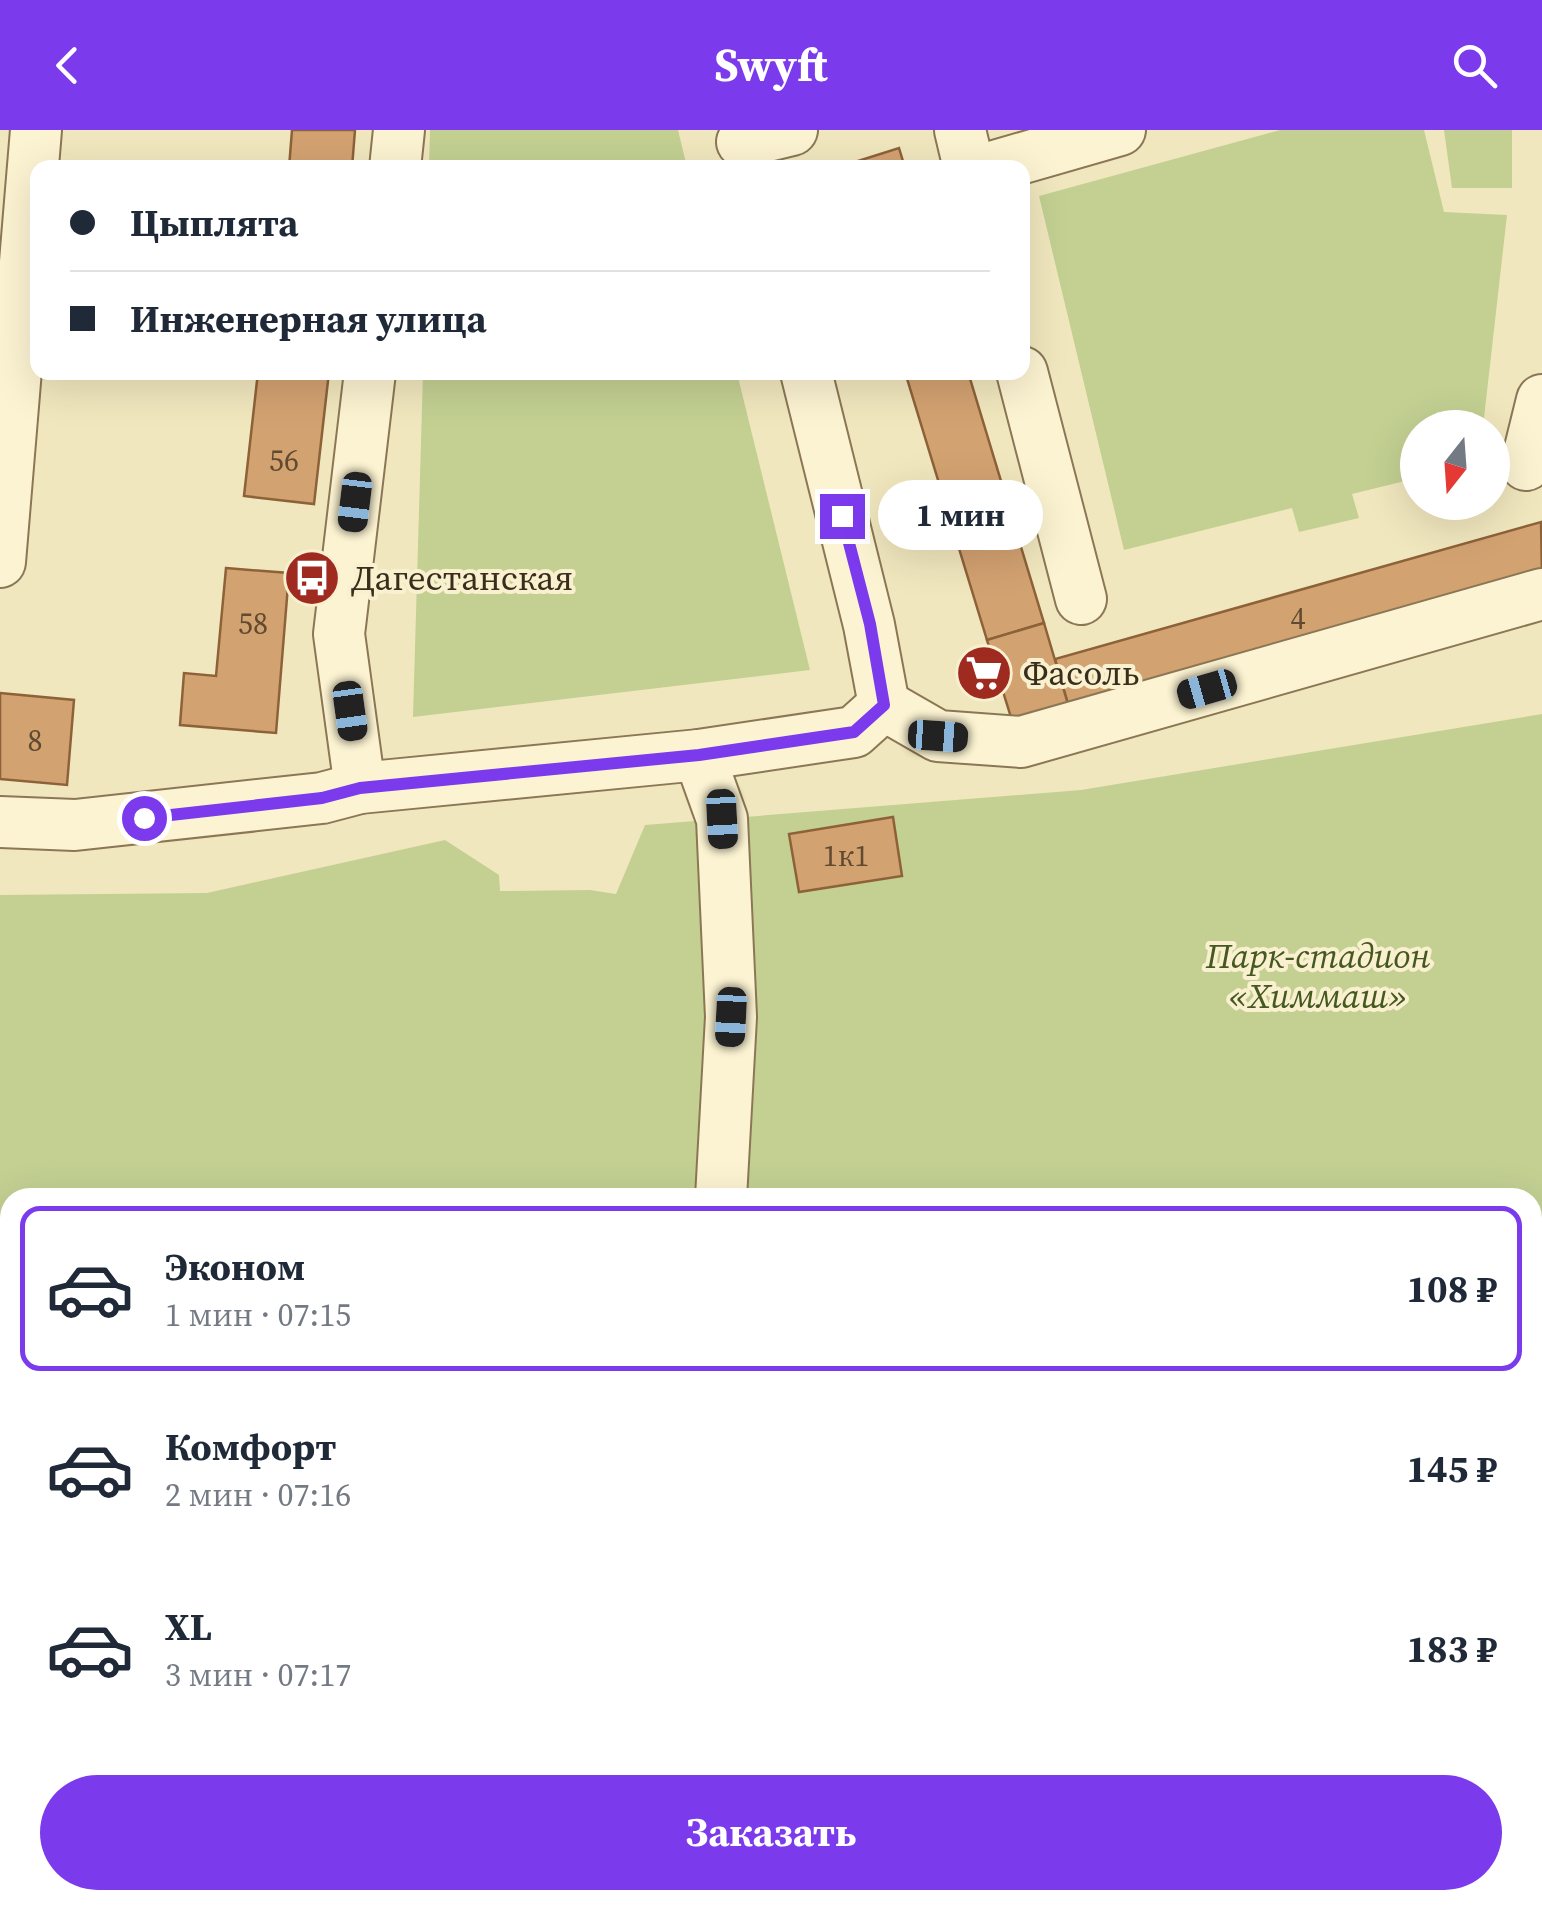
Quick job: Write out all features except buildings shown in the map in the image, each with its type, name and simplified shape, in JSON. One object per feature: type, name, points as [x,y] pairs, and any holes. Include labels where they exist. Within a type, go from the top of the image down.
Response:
[{"type":"street","points":[[34,160],[36,130]]},
{"type":"street","points":[[396,160],[400,130]]},
{"type":"street","points":[[743,147],[792,130]]},
{"type":"street","points":[[960,130],[967,160]]},
{"type":"street","points":[[1016,160],[1120,130]]},
{"type":"street","points":[[0,562],[30,202]]},
{"type":"street","points":[[360,788],[339,634],[369,380]]},
{"type":"street","points":[[808,380],[870,624],[884,705]]},
{"type":"street","points":[[1024,380],[1081,599]]},
{"type":"street","points":[[1526,465],[1542,400]]},
{"type":"street","points":[[884,705],[938,736],[1021,742],[1542,594]]},
{"type":"street","points":[[0,822],[94,823],[304,800],[360,788],[699,755],[854,732],[884,705]]},
{"type":"street","points":[[699,755],[722,819],[731,1017],[722,1188]]},
{"type":"green space","points":[[430,130],[678,130],[685,160],[429,160]]},
{"type":"green space","points":[[1280,130],[1424,130],[1444,212],[1507,215],[1485,410],[1400,410],[1400,482],[1352,494],[1359,518],[1299,532],[1292,508],[1124,550],[1039,196]]},
{"type":"green space","points":[[1444,130],[1512,130],[1512,188],[1452,188]]},
{"type":"green space","points":[[423,380],[739,380],[810,670],[413,717]]},
{"type":"green space","name":"Парк-стадион «Химмаш»","points":[[1542,714],[1542,1188],[0,1188],[0,895],[207,893],[445,840],[499,875],[500,891],[590,890],[616,894],[645,825],[1081,790]]},
{"type":"place","name":"Дагестанская","points":[[312,578]]},
{"type":"place","name":"Фасоль","points":[[984,673]]},
{"type":"route","points":[[144,818],[322,798],[360,788],[699,755],[854,732],[884,705],[870,624],[842,516]]}]
